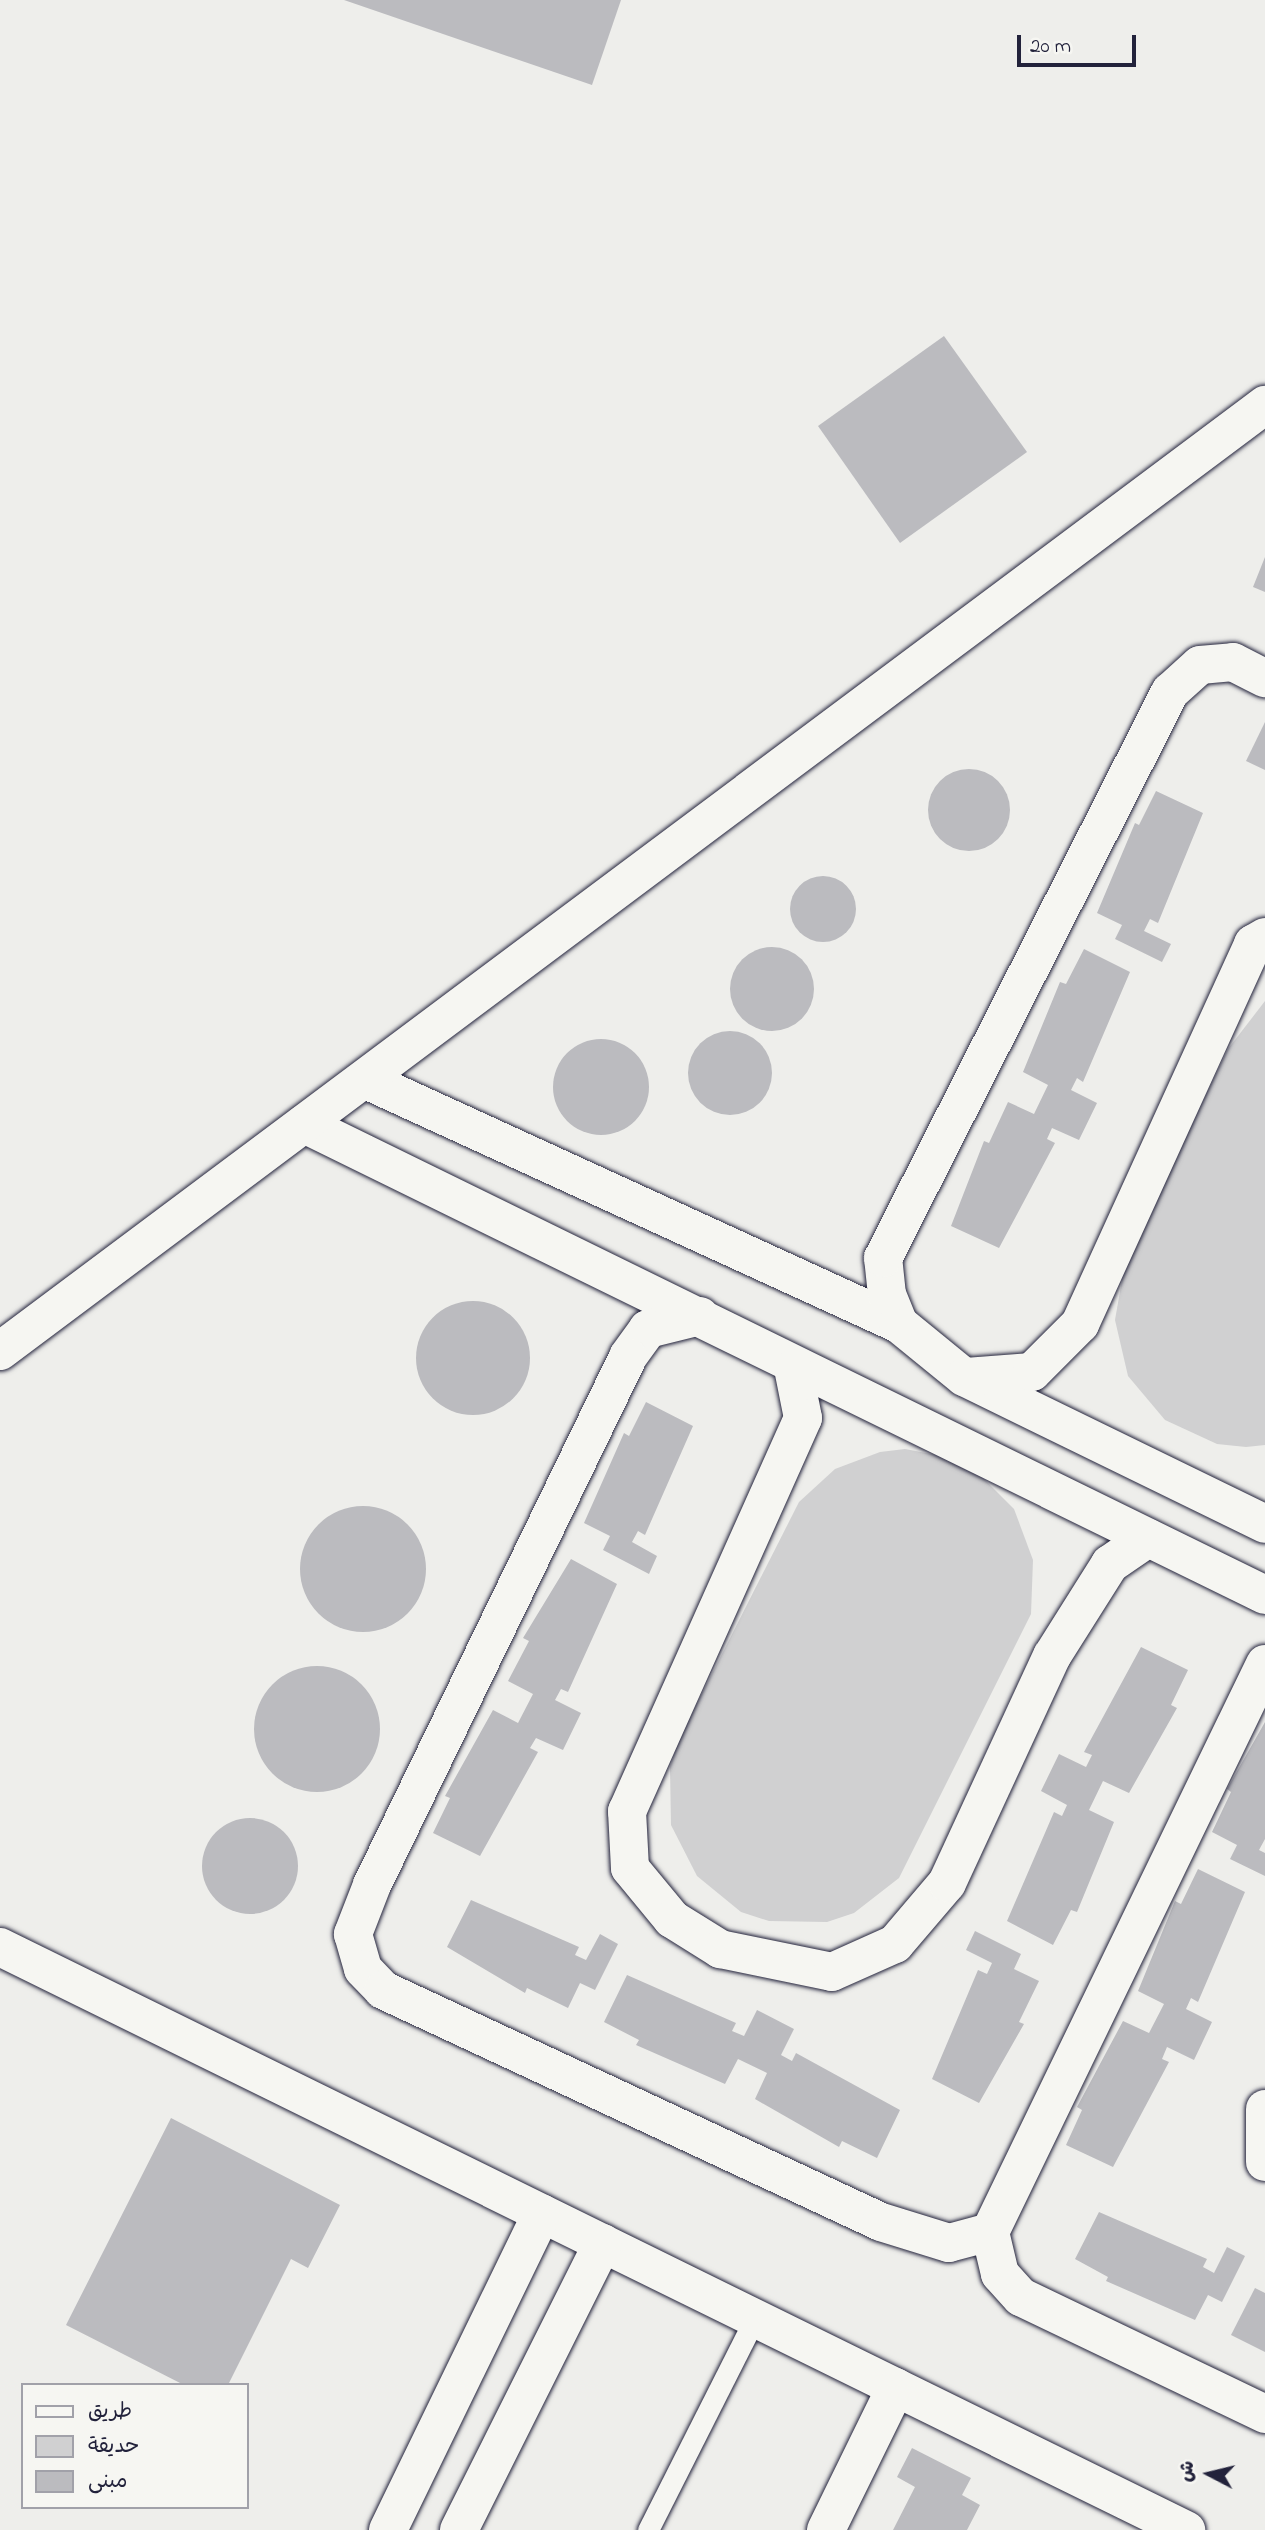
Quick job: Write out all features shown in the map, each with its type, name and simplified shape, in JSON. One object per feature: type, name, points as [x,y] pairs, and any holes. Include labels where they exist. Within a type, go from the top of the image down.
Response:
[{"type":"street","points":[[0,1351],[366,1080],[1265,405]]},
{"type":"street","points":[[899,1324],[887,1295],[883,1258],[1170,692],[1200,665],[1233,662],[1265,678]]},
{"type":"street","points":[[964,1377],[1032,1371],[1080,1324],[1253,944],[1265,937]]},
{"type":"street","points":[[366,1080],[899,1324],[964,1377],[1265,1524]]},
{"type":"street","points":[[304,1124],[700,1316],[793,1368],[1265,1595]]},
{"type":"street","points":[[700,1316],[648,1329],[628,1357],[372,1885],[353,1934],[363,1969],[383,1990],[881,2222],[949,2243],[990,2232]]},
{"type":"street","points":[[793,1368],[803,1418],[627,1811],[630,1868],[672,1919],[720,1949],[832,1972],[895,1944],[947,1883],[1052,1656],[1110,1564],[1148,1538]]},
{"type":"street","points":[[1265,1664],[990,2232],[1000,2274],[1021,2297],[1265,2414]]},
{"type":"street","points":[[0,1947],[1186,2530]]},
{"type":"street","points":[[1265,2109],[1265,2162]]},
{"type":"street","points":[[388,2530],[542,2213]]},
{"type":"street","points":[[458,2530],[603,2243]]},
{"type":"street","points":[[826,2530],[897,2387]]},
{"type":"lane","points":[[648,2530],[755,2318]]},
{"type":"green space","points":[[1265,1001],[1265,1445],[1246,1447],[1217,1444],[1165,1420],[1128,1376],[1115,1320],[1125,1263],[1228,1049]]},
{"type":"green space","points":[[905,1449],[952,1458],[976,1471],[1014,1509],[1033,1560],[1031,1614],[899,1878],[854,1913],[827,1922],[769,1921],[741,1912],[697,1876],[671,1825],[670,1767],[679,1739],[799,1502],[835,1469],[880,1452]]},
{"type":"building","points":[[344,0],[621,0],[592,85]]},
{"type":"building","points":[[944,336],[1027,452],[900,543],[818,426]]},
{"type":"building","points":[[1265,557],[1265,592],[1253,587]]},
{"type":"building","points":[[1265,722],[1265,770],[1246,761]]},
{"type":"building","points":[[969,769],[985,772],[998,781],[1007,794],[1010,810],[1007,826],[998,839],[985,848],[969,851],[953,848],[940,839],[931,826],[928,810],[931,794],[940,781],[953,772]]},
{"type":"building","points":[[1156,791],[1203,813],[1158,923],[1150,919],[1144,931],[1171,944],[1162,962],[1115,939],[1122,925],[1097,913],[1135,823],[1139,825]]},
{"type":"building","points":[[823,876],[836,879],[846,886],[853,896],[856,909],[853,922],[846,932],[836,939],[823,942],[810,939],[800,932],[793,922],[790,909],[793,896],[800,886],[810,879]]},
{"type":"building","points":[[772,947],[788,950],[802,959],[811,973],[814,989],[811,1005],[802,1019],[788,1028],[772,1031],[756,1028],[742,1019],[733,1005],[730,989],[733,973],[742,959],[756,950]]},
{"type":"building","points":[[1084,949],[1130,972],[1083,1082],[1077,1078],[1071,1090],[1097,1103],[1079,1140],[1052,1128],[1047,1139],[1055,1143],[999,1248],[951,1226],[984,1141],[989,1143],[1008,1102],[1034,1114],[1048,1085],[1023,1072],[1060,982],[1066,984]]},
{"type":"building","points":[[730,1031],[746,1034],[760,1043],[769,1057],[772,1073],[769,1089],[760,1103],[746,1112],[730,1115],[714,1112],[700,1103],[691,1089],[688,1073],[691,1057],[700,1043],[714,1034]]},
{"type":"building","points":[[601,1039],[619,1043],[635,1053],[645,1069],[649,1087],[645,1105],[635,1121],[619,1131],[601,1135],[583,1131],[567,1121],[557,1105],[553,1087],[557,1069],[567,1053],[583,1043]]},
{"type":"building","points":[[473,1301],[495,1305],[505,1310],[521,1326],[526,1336],[530,1358],[526,1380],[521,1390],[505,1406],[495,1411],[473,1415],[451,1411],[441,1406],[425,1390],[420,1380],[416,1358],[420,1336],[425,1326],[441,1310],[451,1305]]},
{"type":"building","points":[[646,1402],[693,1426],[645,1535],[638,1531],[632,1542],[657,1556],[649,1574],[603,1550],[610,1536],[584,1523],[624,1433],[629,1436]]},
{"type":"building","points":[[363,1506],[387,1511],[408,1524],[421,1545],[426,1569],[421,1593],[408,1614],[387,1627],[363,1632],[339,1627],[318,1614],[305,1593],[300,1569],[305,1545],[318,1524],[339,1511]]},
{"type":"building","points":[[571,1559],[617,1584],[568,1692],[561,1689],[555,1700],[581,1713],[563,1750],[536,1738],[530,1748],[538,1752],[480,1856],[433,1833],[450,1798],[445,1796],[493,1710],[518,1723],[533,1694],[508,1681],[529,1641],[523,1638]]},
{"type":"building","points":[[1141,1647],[1188,1670],[1171,1705],[1177,1708],[1129,1793],[1103,1781],[1089,1810],[1114,1822],[1077,1912],[1071,1910],[1053,1945],[1007,1921],[1054,1812],[1062,1816],[1067,1805],[1041,1791],[1059,1754],[1086,1767],[1092,1755],[1084,1752]]},
{"type":"building","points":[[317,1666],[341,1671],[362,1684],[375,1705],[380,1729],[375,1753],[362,1774],[341,1787],[317,1792],[293,1787],[272,1774],[259,1753],[254,1729],[259,1705],[272,1684],[293,1671]]},
{"type":"building","points":[[1265,1722],[1265,1839],[1259,1850],[1265,1853],[1265,1876],[1230,1859],[1237,1845],[1212,1832],[1231,1792],[1227,1789]]},
{"type":"building","points":[[250,1818],[268,1822],[284,1832],[294,1848],[298,1866],[294,1884],[284,1900],[268,1910],[250,1914],[232,1910],[216,1900],[206,1884],[202,1866],[206,1848],[216,1832],[232,1822]]},
{"type":"building","points":[[1198,1869],[1245,1892],[1198,2002],[1191,1998],[1186,2009],[1212,2022],[1194,2060],[1167,2047],[1162,2059],[1169,2062],[1113,2167],[1066,2145],[1082,2110],[1077,2107],[1123,2021],[1149,2033],[1164,2004],[1138,1991],[1175,1901],[1181,1904]]},
{"type":"building","points":[[471,1900],[579,1947],[575,1955],[586,1960],[600,1934],[618,1944],[595,1990],[580,1983],[568,2008],[527,1988],[525,1993],[447,1947]]},
{"type":"building","points":[[975,1931],[1021,1954],[1014,1969],[1039,1981],[1019,2022],[1024,2024],[979,2103],[932,2079],[978,1970],[987,1974],[992,1963],[966,1950]]},
{"type":"building","points":[[627,1975],[736,2023],[732,2031],[744,2036],[757,2010],[794,2029],[781,2055],[792,2061],[796,2053],[900,2110],[877,2158],[842,2141],[839,2147],[755,2099],[767,2073],[738,2059],[725,2084],[636,2045],[639,2040],[604,2022]]},
{"type":"building","points":[[171,2118],[340,2205],[308,2268],[291,2259],[229,2383],[180,2383],[66,2325]]},
{"type":"building","points":[[1099,2212],[1207,2259],[1203,2267],[1214,2273],[1227,2247],[1245,2256],[1222,2302],[1208,2295],[1195,2320],[1106,2281],[1108,2277],[1075,2259]]},
{"type":"building","points":[[1255,2288],[1265,2293],[1265,2352],[1231,2335]]},
{"type":"building","points":[[912,2448],[971,2478],[962,2495],[980,2505],[967,2530],[893,2530],[915,2487],[897,2477]]}]
